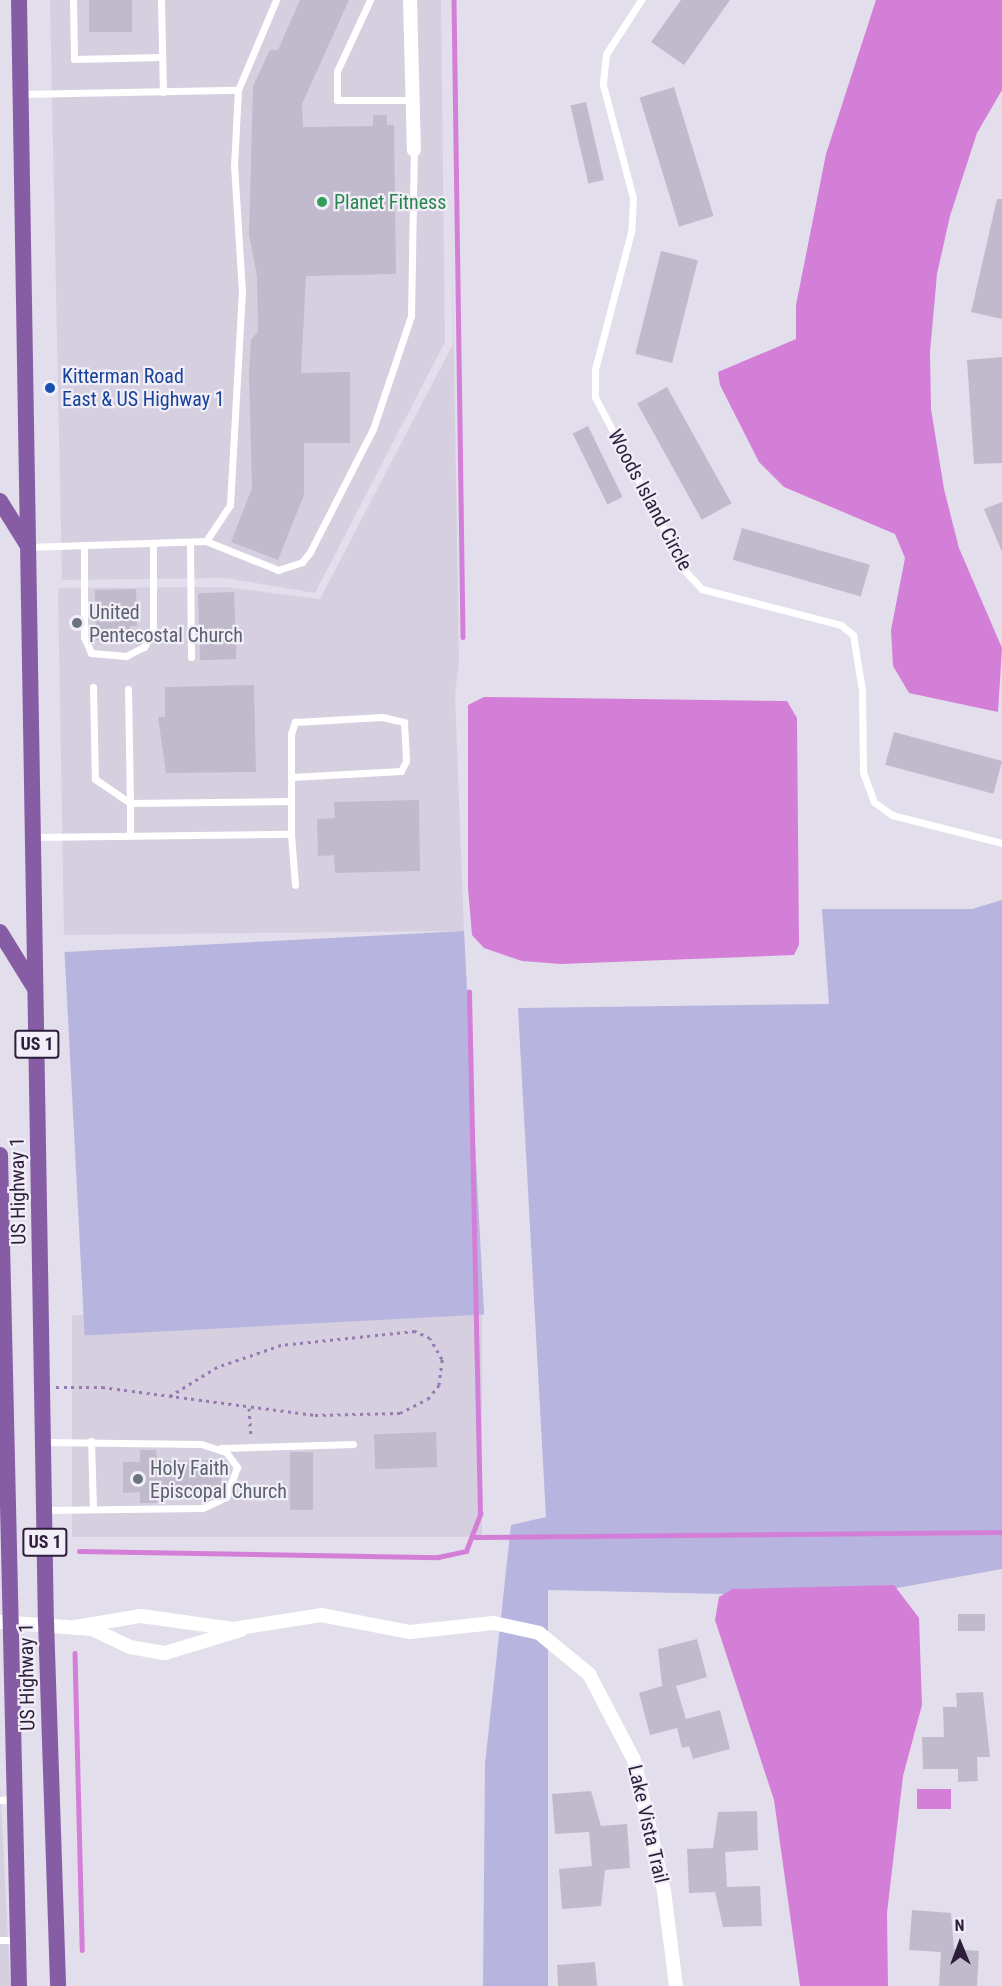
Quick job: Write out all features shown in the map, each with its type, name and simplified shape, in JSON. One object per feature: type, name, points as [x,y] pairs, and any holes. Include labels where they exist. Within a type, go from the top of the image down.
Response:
[{"type":"main road","name":"US Highway 1","points":[[20,0],[46,1621],[58,1986]]},
{"type":"main road","points":[[0,501],[28,547]]},
{"type":"main road","points":[[0,932],[36,990]]},
{"type":"main road","name":"US Highway 1","points":[[0,1155],[8,1940],[19,1986]]},
{"type":"street","points":[[410,0],[414,150]]},
{"type":"street","name":"Lake Vista Trail","points":[[4,1622],[46,1621],[75,1627],[146,1652],[165,1653],[246,1628],[308,1615],[410,1632],[504,1624],[538,1633],[565,1651],[589,1674],[642,1779],[676,1986]]},
{"type":"street","name":"Lake Vista Trail","points":[[75,1627],[141,1616],[214,1628],[246,1628]]},
{"type":"lane","points":[[73,0],[74,59],[162,57]]},
{"type":"lane","points":[[161,0],[163,92]]},
{"type":"lane","points":[[206,542],[230,505],[237,459],[242,292],[234,166],[237,90],[276,0]]},
{"type":"lane","points":[[369,0],[337,71],[338,100],[413,100]]},
{"type":"lane","name":"Woods Island Circle","points":[[641,0],[606,54],[603,85],[633,198],[631,232],[595,369],[595,397],[686,572],[702,589],[841,625],[853,635],[861,681],[863,771],[874,802],[892,815],[1002,843]]},
{"type":"lane","points":[[21,94],[237,90]]},
{"type":"lane","points":[[28,547],[206,542],[278,570],[302,562],[310,552],[373,429],[411,315],[414,150]]},
{"type":"lane","points":[[190,544],[191,657]]},
{"type":"lane","points":[[84,546],[84,637],[91,653],[126,656],[144,647],[153,632],[153,545]]},
{"type":"lane","points":[[93,687],[94,779],[130,803],[291,801]]},
{"type":"lane","points":[[128,689],[130,835]]},
{"type":"lane","points":[[291,777],[401,771],[406,761],[404,722],[382,717],[295,722],[291,777],[294,885]]},
{"type":"lane","points":[[33,837],[291,834]]},
{"type":"lane","points":[[43,1442],[92,1441],[215,1448],[352,1443]]},
{"type":"lane","points":[[92,1441],[93,1509]]},
{"type":"lane","points":[[45,1510],[171,1510],[215,1504],[233,1488],[237,1467],[226,1452],[215,1448]]},
{"type":"path","points":[[42,1387],[170,1396],[315,1415],[400,1413],[428,1400],[439,1385],[442,1359],[430,1338],[415,1331],[281,1345],[217,1367],[170,1396]]},
{"type":"path","points":[[249,1408],[250,1446]]},
{"type":"shaded area","points":[[50,0],[441,0],[445,342],[315,593],[226,578],[62,580]]},
{"type":"shaded area","points":[[876,0],[1002,0],[1002,90],[977,133],[950,216],[937,274],[930,352],[931,409],[944,489],[959,548],[1002,648],[998,712],[909,693],[893,666],[891,630],[905,558],[895,534],[784,487],[759,462],[720,385],[718,372],[796,339],[796,305],[826,154]]},
{"type":"shaded area","points":[[451,175],[459,662],[455,694],[464,931],[64,935],[58,588],[225,587],[320,599],[453,344]]},
{"type":"shaded area","points":[[484,697],[787,701],[797,718],[799,945],[794,955],[561,964],[522,961],[484,948],[472,935],[468,888],[468,705]]},
{"type":"shaded area","points":[[1002,900],[1002,1569],[897,1588],[732,1589],[725,1594],[548,1590],[548,1986],[483,1986],[485,1764],[511,1525],[546,1517],[518,1008],[829,1004],[822,909],[972,909]]},
{"type":"shaded area","points":[[464,931],[484,1314],[85,1335],[65,952]]},
{"type":"shaded area","points":[[72,1315],[482,1315],[482,1537],[72,1537]]},
{"type":"shaded area","points":[[894,1585],[919,1618],[922,1705],[903,1776],[887,1913],[888,1986],[800,1986],[774,1800],[715,1620],[719,1597],[732,1589]]},
{"type":"shaded area","points":[[0,1785],[10,1978],[11,1986],[0,1986]]},
{"type":"shaded area","points":[[917,1789],[951,1789],[951,1809],[917,1809]]},
{"type":"building","points":[[89,0],[132,0],[132,32],[89,32]]},
{"type":"building","points":[[300,0],[349,0],[302,104],[303,127],[373,126],[373,115],[387,115],[387,125],[394,125],[396,274],[306,276],[301,373],[350,372],[350,443],[304,443],[304,495],[278,560],[231,542],[252,488],[249,374],[251,339],[258,332],[257,276],[249,235],[253,86],[270,50],[278,50]]},
{"type":"building","points":[[681,0],[730,0],[684,65],[651,42]]},
{"type":"building","points":[[674,87],[713,216],[679,227],[640,98]]},
{"type":"building","points":[[586,102],[604,180],[588,184],[570,106]]},
{"type":"building","points":[[997,199],[1002,199],[1002,319],[971,312]]},
{"type":"building","points":[[661,251],[698,260],[672,363],[635,354]]},
{"type":"building","points":[[1002,357],[1002,463],[974,464],[967,360]]},
{"type":"building","points":[[667,387],[731,503],[702,520],[637,403]]},
{"type":"building","points":[[588,426],[623,497],[607,504],[573,433]]},
{"type":"building","points":[[1002,502],[1002,552],[984,509]]},
{"type":"building","points":[[742,528],[870,565],[861,596],[733,560]]},
{"type":"building","points":[[136,589],[137,626],[130,626],[130,639],[96,640],[95,590]]},
{"type":"building","points":[[234,592],[236,659],[200,660],[198,593]]},
{"type":"building","points":[[254,685],[256,772],[166,773],[158,717],[165,717],[165,687]]},
{"type":"building","points":[[894,732],[1002,761],[993,794],[885,765]]},
{"type":"building","points":[[419,800],[420,871],[335,873],[334,855],[318,856],[317,819],[335,818],[334,802]]},
{"type":"building","points":[[436,1432],[437,1467],[375,1469],[374,1434]]},
{"type":"building","points":[[140,1450],[156,1450],[157,1461],[221,1460],[222,1491],[156,1492],[157,1503],[140,1503],[140,1492],[123,1493],[123,1462],[140,1462]]},
{"type":"building","points":[[290,1452],[313,1452],[313,1510],[290,1510]]},
{"type":"building","points":[[958,1614],[985,1614],[985,1631],[958,1631]]},
{"type":"building","points":[[697,1639],[707,1677],[676,1686],[686,1719],[720,1710],[730,1749],[693,1759],[689,1746],[682,1748],[677,1728],[650,1735],[639,1693],[662,1686],[658,1649]]},
{"type":"building","points":[[983,1692],[990,1757],[977,1757],[978,1781],[958,1782],[958,1769],[923,1769],[922,1737],[944,1737],[943,1707],[957,1707],[956,1693]]},
{"type":"building","points":[[591,1791],[601,1826],[627,1824],[630,1868],[605,1870],[601,1906],[562,1909],[559,1869],[592,1866],[589,1832],[555,1834],[552,1794]]},
{"type":"building","points":[[757,1811],[758,1850],[725,1852],[727,1887],[760,1886],[762,1926],[723,1927],[715,1892],[689,1893],[687,1849],[713,1848],[718,1812]]},
{"type":"building","points":[[912,1910],[951,1913],[954,1949],[979,1951],[977,1986],[939,1986],[941,1952],[909,1950]]},
{"type":"building","points":[[595,1962],[597,1986],[558,1986],[557,1965]]},
{"type":"waterway","points":[[454,0],[463,637]]},
{"type":"waterway","points":[[79,1551],[438,1557],[466,1551],[480,1514],[469,992]]},
{"type":"waterway","points":[[475,1537],[1002,1532]]},
{"type":"waterway","points":[[75,1653],[82,1950]]},
{"type":"place","name":"Planet Fitness","points":[[322,202]]},
{"type":"place","name":"Kitterman Road East & US Highway 1","points":[[50,388]]},
{"type":"place","name":"United Pentecostal Church","points":[[77,623]]},
{"type":"place","name":"Holy Faith Episcopal Church","points":[[138,1479]]}]
